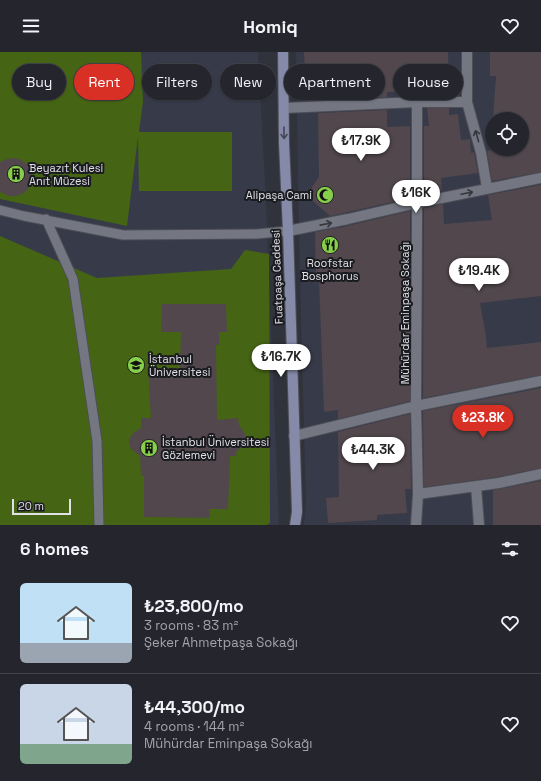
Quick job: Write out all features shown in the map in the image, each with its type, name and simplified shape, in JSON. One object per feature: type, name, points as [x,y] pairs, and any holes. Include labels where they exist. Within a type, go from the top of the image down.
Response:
[{"type":"main road","name":"Fuatpaşa Caddesi","points":[[282,52],[294,436],[295,525]]},
{"type":"street","points":[[467,52],[467,102],[481,153],[487,188]]},
{"type":"street","points":[[284,108],[417,102],[467,102]]},
{"type":"street","name":"Mühürdar Eminpaşa Sokağı","points":[[416,525],[418,494],[416,406],[417,102]]},
{"type":"street","points":[[288,231],[487,188],[541,178]]},
{"type":"street","points":[[294,436],[416,406],[541,382]]},
{"type":"street","points":[[418,494],[499,483],[541,474]]},
{"type":"street","points":[[476,486],[479,525]]},
{"type":"lane","points":[[0,210],[24,216],[123,234],[257,234],[288,231]]},
{"type":"lane","points":[[46,219],[73,279],[97,441],[99,525]]},
{"type":"shaded area","name":"İstanbul Üniversitesi","points":[[0,52],[258,52],[259,64],[220,64],[220,100],[261,100],[279,525],[0,525]]},
{"type":"shaded area","points":[[296,52],[541,52],[541,525],[304,525],[306,503],[297,100],[385,100],[385,64],[296,64]]},
{"type":"green space","points":[[0,52],[141,52],[143,102],[139,132],[232,132],[232,191],[139,191],[138,137],[127,226],[0,199]]},
{"type":"green space","points":[[0,236],[97,278],[231,269],[245,250],[269,254],[270,523],[267,525],[0,525]]},
{"type":"building","points":[[304,52],[448,52],[448,64],[393,64],[393,92],[387,92],[387,97],[385,97],[385,64],[305,64]]},
{"type":"building","points":[[490,52],[541,52],[541,172],[492,181],[488,156],[529,156],[529,112],[493,112],[496,76],[490,76]]},
{"type":"building","points":[[427,108],[449,108],[449,115],[458,114],[461,140],[470,139],[471,153],[474,152],[478,173],[441,178],[442,191],[424,195],[424,126],[429,126]]},
{"type":"building","points":[[387,110],[387,127],[410,126],[410,198],[330,216],[311,198],[312,187],[319,177],[318,113]]},
{"type":"building","name":"Beyazıt Kulesi Anıt Müzesi","points":[[13,158],[19,159],[29,166],[32,177],[31,184],[27,190],[16,196],[9,196],[0,192],[0,162]]},
{"type":"building","points":[[541,185],[541,296],[480,303],[487,348],[541,342],[541,375],[423,398],[424,208],[443,204],[444,224],[492,220],[488,195]]},
{"type":"building","points":[[410,211],[410,401],[338,419],[338,410],[324,412],[319,280],[316,280],[315,232],[344,227]]},
{"type":"building","points":[[162,304],[226,304],[227,332],[219,332],[219,345],[216,345],[217,420],[238,418],[239,425],[245,434],[246,439],[242,448],[237,450],[236,456],[230,456],[228,509],[209,509],[210,518],[144,517],[144,476],[141,476],[140,456],[131,449],[129,440],[132,434],[141,428],[141,418],[151,418],[148,369],[180,369],[181,332],[161,332]]},
{"type":"building","points":[[541,388],[541,468],[498,477],[424,487],[423,411]]},
{"type":"building","points":[[410,414],[411,489],[405,489],[407,513],[377,515],[377,520],[328,523],[326,498],[339,497],[338,432]]},
{"type":"building","points":[[541,481],[541,525],[493,525],[493,490]]},
{"type":"place","name":"Beyazıt Kulesi Anıt Müzesi","points":[[16,174]]},
{"type":"place","name":"Alipaşa Cami","points":[[325,195]]},
{"type":"place","name":"Roofstar Bosphorus","points":[[330,245]]},
{"type":"place","name":"İstanbul Üniversitesi","points":[[136,365]]},
{"type":"place","name":"İstanbul Üniversitesi Gözlemevi","points":[[149,448]]}]
